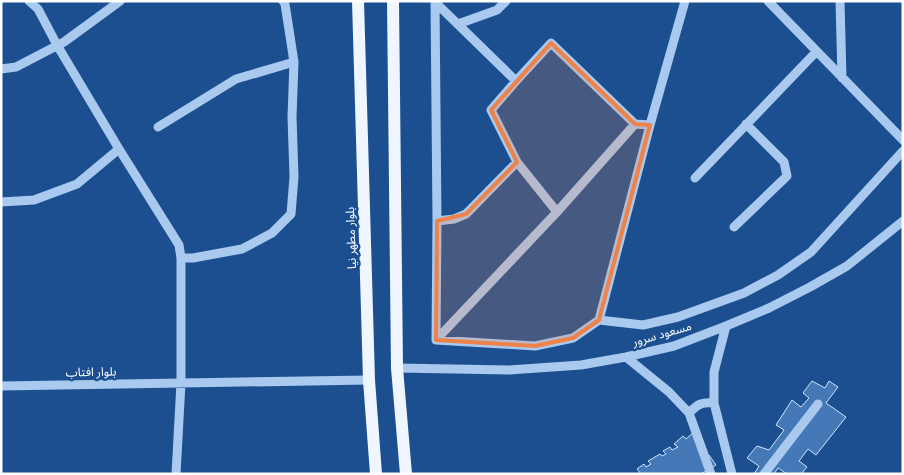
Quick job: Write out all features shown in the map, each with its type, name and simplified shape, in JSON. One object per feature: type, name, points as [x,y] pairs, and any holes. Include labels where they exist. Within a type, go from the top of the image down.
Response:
[{"type":"main road","name":"بلوار مطهر نیا","points":[[358,1],[369,380],[376,474]]},
{"type":"main road","points":[[393,1],[397,368],[406,474]]},
{"type":"street","points":[[29,1],[38,9],[57,45],[119,149],[179,245],[181,258],[181,383],[176,474]]},
{"type":"street","points":[[1,69],[16,67],[57,45],[120,1]]},
{"type":"street","points":[[181,258],[193,258],[242,249],[272,233],[290,214],[294,178],[292,117],[294,62],[283,1]]},
{"type":"street","points":[[458,24],[497,10],[506,1]]},
{"type":"street","points":[[436,340],[535,346],[573,338],[598,320],[685,1]]},
{"type":"street","points":[[768,1],[903,140]]},
{"type":"street","points":[[840,1],[842,78]]},
{"type":"street","points":[[435,2],[516,81]]},
{"type":"street","points":[[435,2],[436,340]]},
{"type":"street","points":[[557,212],[517,162],[490,110],[552,43],[635,124],[650,125]]},
{"type":"street","points":[[695,178],[816,52]]},
{"type":"street","points":[[158,127],[236,79],[294,62]]},
{"type":"street","points":[[436,340],[557,212],[635,124]]},
{"type":"street","points":[[734,227],[788,176],[784,162],[746,124]]},
{"type":"street","points":[[1,202],[34,200],[77,184],[119,149]]},
{"type":"street","points":[[598,320],[643,325],[678,317],[744,292],[778,275],[811,252],[903,151]]},
{"type":"street","points":[[437,221],[454,219],[466,214],[517,162]]},
{"type":"street","name":"مسعود سرور","points":[[397,368],[509,370],[581,365],[674,346],[769,308],[810,287],[847,266],[901,225]]},
{"type":"street","points":[[726,326],[714,372],[714,403],[732,474]]},
{"type":"street","points":[[626,357],[669,392],[689,413],[712,474]]},
{"type":"street","name":"بلوار افتاب","points":[[1,386],[369,380]]},
{"type":"street","points":[[689,413],[697,405],[705,402],[714,403]]},
{"type":"street","points":[[764,474],[818,404]]},
{"type":"highlighted area","points":[[551,43],[635,124],[650,125],[599,320],[573,338],[535,346],[436,340],[437,221],[466,214],[517,162],[491,110]]},
{"type":"building","points":[[812,381],[825,388],[829,381],[838,387],[826,403],[846,417],[816,455],[808,449],[799,461],[807,467],[801,474],[787,474],[778,468],[774,474],[754,474],[759,466],[747,458],[757,446],[769,450],[784,430],[776,425],[792,400],[801,407],[809,398],[803,393]]},
{"type":"building","points":[[695,431],[706,456],[709,455],[716,465],[701,474],[641,474],[637,469],[644,464],[646,467],[651,464],[648,461],[660,454],[662,456],[666,454],[663,451],[670,447],[672,450],[678,447],[674,444],[683,436],[686,439]]}]
